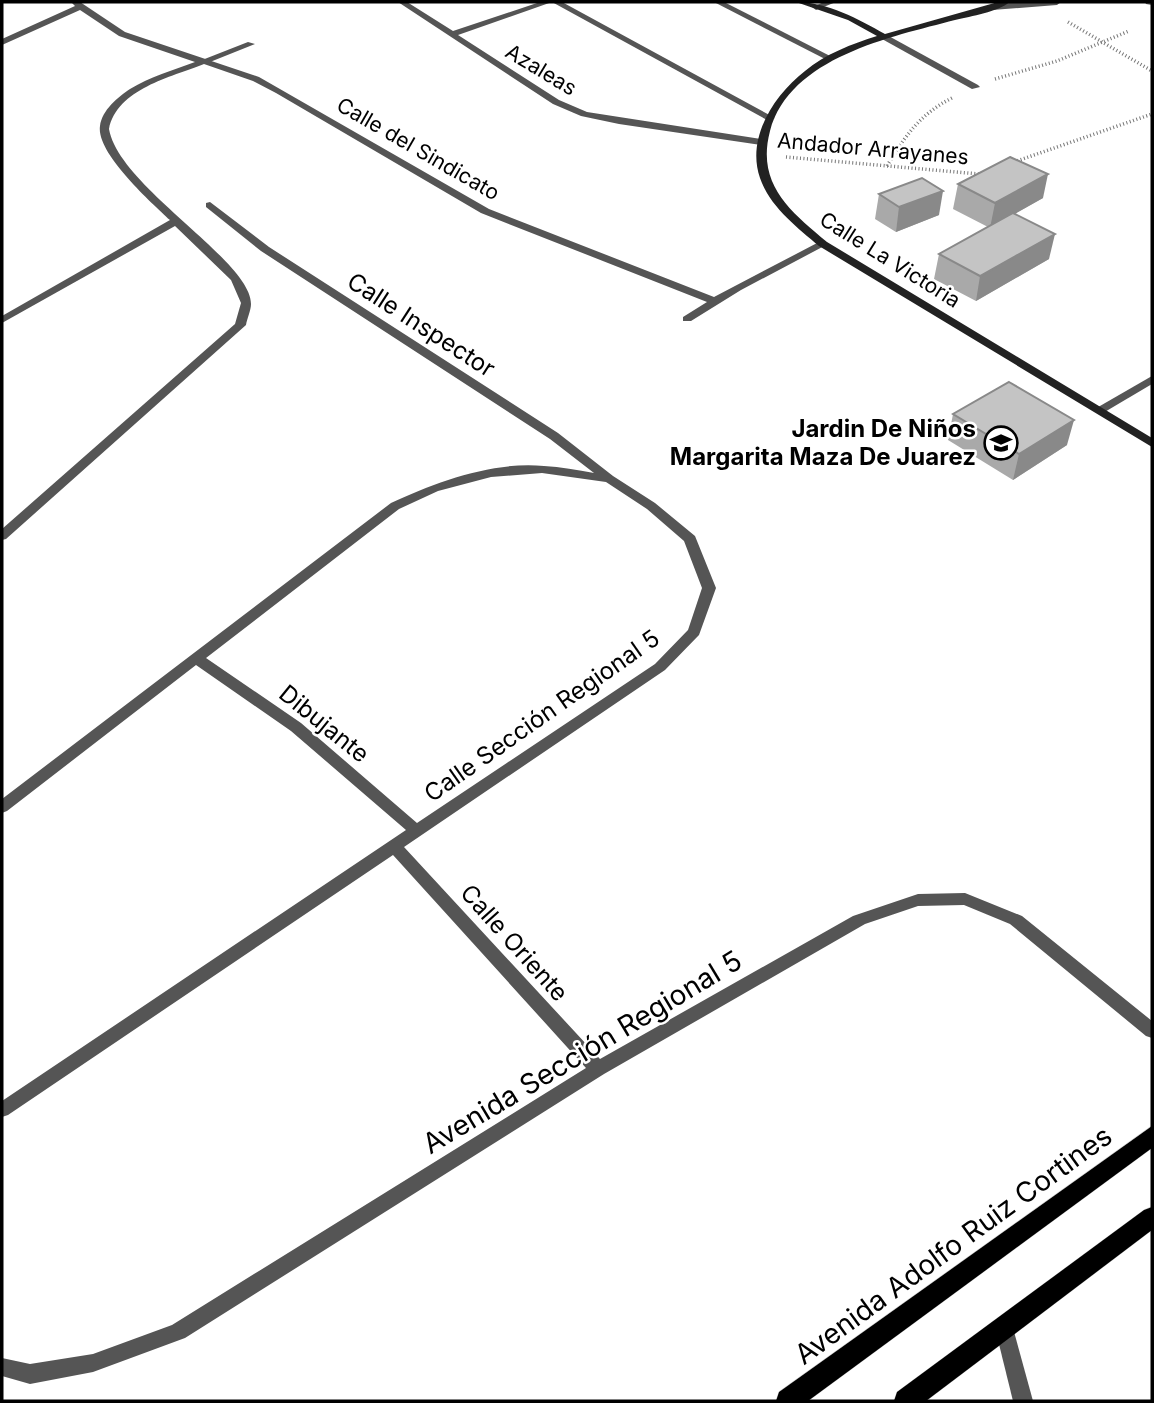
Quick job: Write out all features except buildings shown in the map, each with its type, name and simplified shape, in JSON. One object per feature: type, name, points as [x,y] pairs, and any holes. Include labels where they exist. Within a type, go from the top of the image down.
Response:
[{"type":"main road","name":"Avenida Adolfo Ruiz Cortines","points":[[789,1401],[1152,1136]]},
{"type":"main road","points":[[906,1401],[1152,1217]]},
{"type":"street","name":"Azaleas","points":[[402,2],[556,102],[584,114],[761,142]]},
{"type":"street","points":[[452,34],[548,2]]},
{"type":"street","points":[[556,2],[770,118]]},
{"type":"street","points":[[718,2],[830,58]]},
{"type":"street","points":[[800,2],[850,19],[975,87]]},
{"type":"street","points":[[816,7],[832,2]]},
{"type":"street","name":"Calle La Victoria","points":[[1006,2],[885,37],[830,58],[794,83],[770,118],[761,142],[758,154],[767,187],[786,212],[823,244],[1152,443]]},
{"type":"street","points":[[992,7],[1057,2]]},
{"type":"street","points":[[2,43],[78,4]]},
{"type":"street","name":"Calle del Sindicato","points":[[78,4],[122,34],[256,79],[485,211],[714,301]]},
{"type":"street","points":[[2,536],[240,325],[246,303],[236,279],[140,184],[107,143],[103,130],[110,113],[125,97],[202,62],[251,44]]},
{"type":"street","name":"Calle Inspector","points":[[210,205],[264,248],[554,436],[609,479]]},
{"type":"street","points":[[2,320],[176,221]]},
{"type":"street","points":[[687,319],[714,301],[823,244]]},
{"type":"street","points":[[1099,411],[1152,379]]},
{"type":"street","name":"Calle Sección Regional 5","points":[[2,807],[395,506],[434,488],[491,473],[542,469],[609,479],[651,506],[690,540],[709,588],[694,632],[660,667],[2,1110]]},
{"type":"street","name":"Dibujante","points":[[197,659],[296,727],[418,832]]},
{"type":"street","name":"Calle Oriente","points":[[395,847],[598,1069]]},
{"type":"street","name":"Avenida Sección Regional 5","points":[[2,1367],[30,1374],[93,1363],[178,1332],[598,1069],[859,920],[918,900],[964,899],[1016,920],[1152,1031]]},
{"type":"street","points":[[1004,1328],[1023,1401]]},
{"type":"path","points":[[1041,4],[1152,71]]},
{"type":"path","points":[[1014,162],[1152,114]]},
{"type":"path","name":"Andador Arrayanes","points":[[758,154],[977,175],[989,170]]},
{"type":"place","name":"Jardin De Niños Margarita Maza De Juarez","points":[[1001,443]]}]
